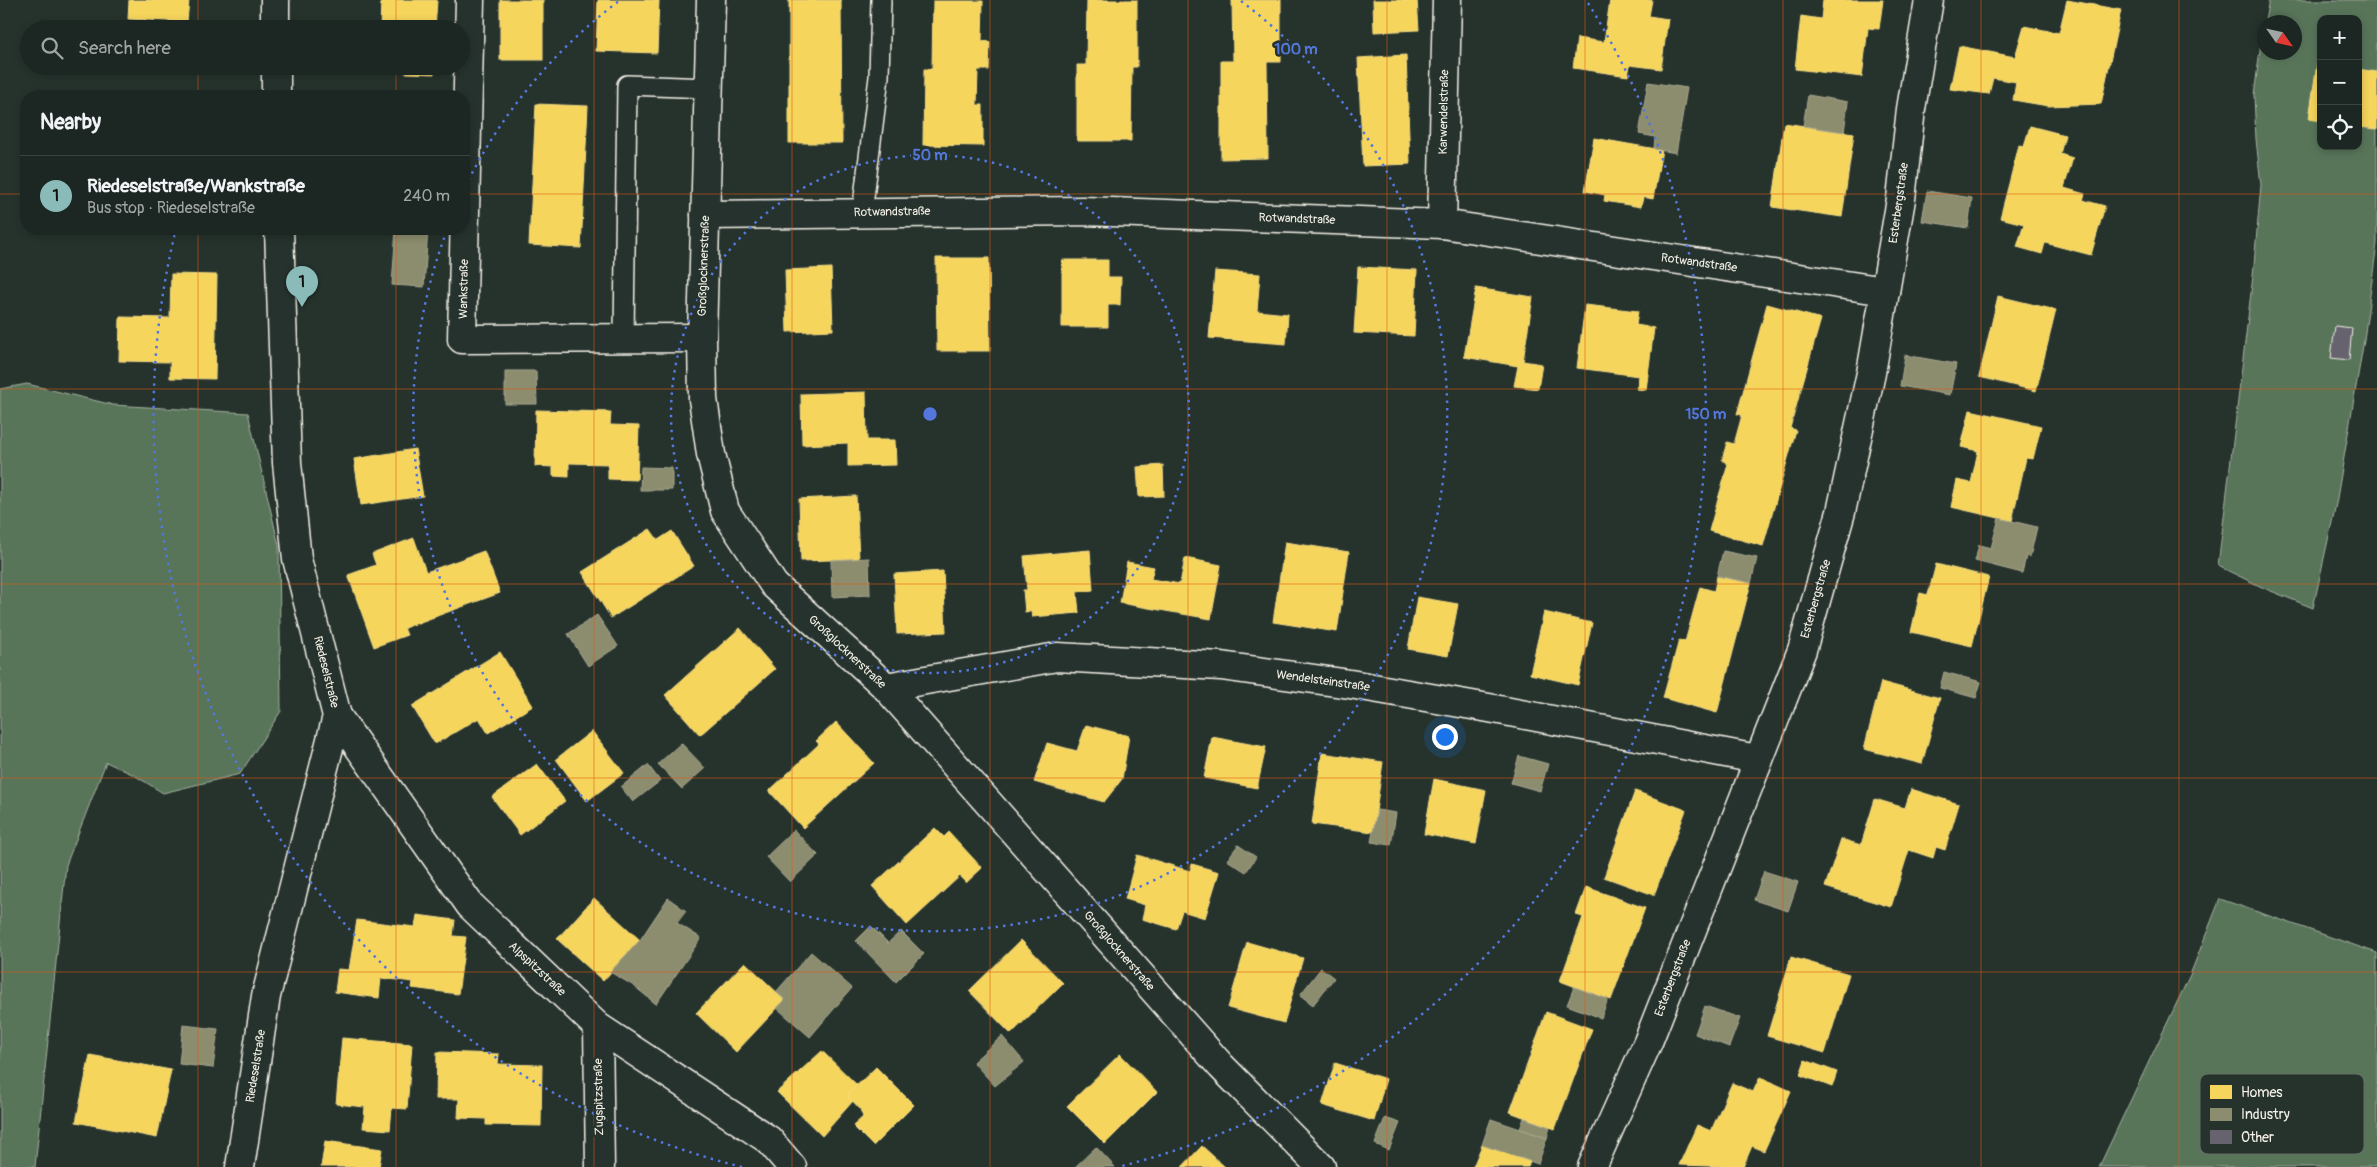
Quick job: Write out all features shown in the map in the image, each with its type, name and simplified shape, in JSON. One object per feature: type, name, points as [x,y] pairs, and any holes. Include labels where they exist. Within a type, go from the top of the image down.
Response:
[{"type":"street","points":[[275,0],[275,20]]},
{"type":"street","name":"Wankstraße","points":[[470,0],[470,20]]},
{"type":"street","name":"Großglocknerstraße","points":[[711,0],[702,338],[703,399],[711,454],[725,511],[774,585],[886,688],[1221,1066],[1321,1167]]},
{"type":"street","name":"Karwendelstraße","points":[[1442,224],[1447,0]]},
{"type":"street","name":"Esterbergstraße","points":[[1592,1167],[1648,1042],[1757,759],[1802,650],[1835,532],[1871,373],[1929,0]]},
{"type":"street","points":[[276,75],[276,90]]},
{"type":"street","name":"Wankstraße","points":[[468,75],[468,90]]},
{"type":"street","name":"Rotwandstraße","points":[[705,215],[1083,211],[1442,224],[1885,290]]},
{"type":"street","name":"Riedeselstraße","points":[[240,1167],[266,996],[337,716],[297,559],[287,463],[279,235]]},
{"type":"street","name":"Wankstraße","points":[[464,235],[462,339],[702,338]]},
{"type":"street","name":"Wendelsteinstraße","points":[[886,688],[1057,657],[1221,666],[1350,684],[1480,706],[1757,759]]},
{"type":"street","name":"Alpspitzstraße","points":[[337,716],[459,893],[598,1027],[769,1140],[792,1167]]},
{"type":"street","name":"Zugspitzstraße","points":[[598,1027],[600,1167]]},
{"type":"lane","points":[[862,213],[879,76],[881,0]]},
{"type":"lane","points":[[624,338],[627,85],[709,88]]},
{"type":"green space","points":[[2269,0],[2377,0],[2377,243],[2364,340],[2336,504],[2313,608],[2266,589],[2218,566],[2253,276],[2261,185],[2254,95],[2259,60],[2302,60],[2302,15],[2266,15]]},
{"type":"green space","points":[[27,384],[113,405],[248,413],[279,546],[281,711],[240,774],[163,793],[134,775],[106,762],[66,865],[35,1167],[0,1167],[0,389]]},
{"type":"green space","points":[[2220,899],[2377,953],[2377,1167],[2099,1167],[2190,975]]},
{"type":"building: Homes","points":[[129,0],[189,0],[187,20],[128,19]]},
{"type":"building: Homes","points":[[381,0],[437,0],[436,20],[380,20]]},
{"type":"building: Homes","points":[[500,0],[543,0],[543,60],[500,60]]},
{"type":"building: Homes","points":[[598,0],[659,0],[657,53],[596,51]]},
{"type":"building: Homes","points":[[789,0],[841,0],[842,143],[789,143]]},
{"type":"building: Homes","points":[[1087,0],[1137,0],[1137,67],[1132,67],[1131,141],[1077,141],[1077,65],[1086,65]]},
{"type":"building: Homes","points":[[1232,0],[1281,0],[1281,62],[1267,62],[1268,158],[1221,159],[1221,61],[1233,61]]},
{"type":"building: Homes","points":[[1373,0],[1417,0],[1419,30],[1374,32]]},
{"type":"building: Homes","points":[[1610,0],[1652,0],[1649,16],[1668,19],[1661,69],[1630,65],[1628,76],[1573,68],[1577,38],[1604,42]]},
{"type":"building: Homes","points":[[1823,0],[1883,0],[1879,29],[1868,28],[1862,77],[1795,69],[1801,16],[1821,19]]},
{"type":"building: Homes","points":[[2067,0],[2121,10],[2101,104],[2048,106],[2013,100],[2016,82],[1993,78],[1989,94],[1950,89],[1959,46],[2015,57],[2024,26],[2059,33]]},
{"type":"building: Homes","points":[[933,1],[983,1],[982,41],[990,42],[989,70],[978,70],[977,105],[983,105],[983,146],[923,145],[924,69],[932,69]]},
{"type":"building: Homes","points":[[1406,55],[1410,164],[1363,166],[1358,58]]},
{"type":"building: Homes","points":[[2317,63],[2317,120],[2309,119]]},
{"type":"building: Homes","points":[[2362,70],[2377,72],[2377,129],[2362,127]]},
{"type":"building: Homes","points":[[536,104],[588,106],[581,248],[529,245]]},
{"type":"building: Homes","points":[[1784,123],[1854,133],[1842,217],[1772,207]]},
{"type":"building: Homes","points":[[2030,126],[2065,135],[2060,154],[2073,158],[2064,188],[2085,194],[2083,200],[2105,206],[2091,255],[2045,243],[2042,254],[2017,247],[2024,224],[2000,218],[2019,145],[2024,146]]},
{"type":"building: Homes","points":[[1594,138],[1662,150],[1653,199],[1643,197],[1641,207],[1604,201],[1605,195],[1585,191]]},
{"type":"building: Homes","points":[[936,258],[989,258],[990,351],[937,351]]},
{"type":"building: Homes","points":[[1062,260],[1108,260],[1108,277],[1121,277],[1120,305],[1108,305],[1108,327],[1062,327]]},
{"type":"building: Homes","points":[[1358,267],[1417,270],[1414,336],[1354,333]]},
{"type":"building: Homes","points":[[831,268],[833,330],[787,332],[785,270]]},
{"type":"building: Homes","points":[[1215,271],[1260,274],[1257,311],[1288,314],[1286,344],[1209,338]]},
{"type":"building: Homes","points":[[171,274],[217,275],[215,379],[170,378],[170,362],[119,361],[120,317],[170,318]]},
{"type":"building: Homes","points":[[1476,288],[1533,297],[1523,361],[1542,364],[1538,389],[1514,386],[1518,366],[1464,357]]},
{"type":"building: Homes","points":[[1998,296],[2056,310],[2036,391],[1979,377]]},
{"type":"building: Homes","points":[[1767,304],[1821,319],[1790,428],[1796,430],[1763,546],[1709,531],[1728,464],[1722,460],[1727,442],[1734,444],[1742,415],[1737,414]]},
{"type":"building: Homes","points":[[1585,305],[1638,311],[1636,325],[1654,328],[1646,390],[1637,389],[1639,376],[1577,368]]},
{"type":"building: Homes","points":[[866,392],[867,440],[895,440],[896,465],[848,466],[848,443],[802,445],[801,394]]},
{"type":"building: Homes","points":[[536,410],[611,412],[610,425],[639,426],[637,480],[608,479],[608,464],[569,463],[569,477],[553,476],[553,467],[535,466]]},
{"type":"building: Homes","points":[[1970,410],[2041,426],[2033,459],[2026,458],[2012,521],[1951,507],[1957,480],[1971,483],[1978,451],[1961,447]]},
{"type":"building: Homes","points":[[415,449],[423,496],[361,505],[354,459]]},
{"type":"building: Homes","points":[[1163,465],[1164,496],[1139,497],[1137,467]]},
{"type":"building: Homes","points":[[856,496],[859,559],[801,561],[799,499]]},
{"type":"building: Homes","points":[[650,529],[658,540],[672,531],[694,566],[611,618],[582,572]]},
{"type":"building: Homes","points":[[414,538],[426,572],[484,551],[500,593],[404,628],[407,635],[374,647],[348,575],[376,565],[372,554]]},
{"type":"building: Homes","points":[[1285,542],[1349,552],[1337,632],[1273,622]]},
{"type":"building: Homes","points":[[1090,550],[1093,590],[1077,592],[1079,613],[1032,617],[1031,611],[1025,612],[1023,590],[1027,590],[1024,556]]},
{"type":"building: Homes","points":[[1185,558],[1221,565],[1211,619],[1120,603],[1127,562],[1154,567],[1151,579],[1180,584]]},
{"type":"building: Homes","points":[[1936,564],[1989,577],[1972,646],[1911,632],[1920,593],[1928,595]]},
{"type":"building: Homes","points":[[943,571],[946,632],[897,634],[894,574]]},
{"type":"building: Homes","points":[[1717,576],[1751,583],[1717,713],[1663,698],[1679,640],[1685,642],[1700,587],[1714,591]]},
{"type":"building: Homes","points":[[1417,597],[1458,604],[1448,656],[1408,649]]},
{"type":"building: Homes","points":[[1544,612],[1592,623],[1578,685],[1530,674]]},
{"type":"building: Homes","points":[[740,628],[775,669],[700,735],[665,695]]},
{"type":"building: Homes","points":[[500,652],[533,706],[488,733],[479,718],[435,744],[412,706]]},
{"type":"building: Homes","points":[[1881,682],[1940,698],[1922,764],[1864,749]]},
{"type":"building: Homes","points":[[836,722],[874,763],[803,828],[769,791],[819,744],[816,741]]},
{"type":"building: Homes","points":[[1086,725],[1129,736],[1122,779],[1104,802],[1034,782],[1047,743],[1077,751]]},
{"type":"building: Homes","points":[[592,731],[624,773],[587,801],[556,759]]},
{"type":"building: Homes","points":[[1212,737],[1266,747],[1257,788],[1204,778]]},
{"type":"building: Homes","points":[[1322,753],[1383,762],[1373,832],[1312,824]]},
{"type":"building: Homes","points":[[537,764],[565,801],[520,835],[492,797]]},
{"type":"building: Homes","points":[[1434,779],[1486,790],[1476,844],[1424,834]]},
{"type":"building: Homes","points":[[1911,789],[1959,804],[1945,850],[1936,847],[1933,858],[1909,850],[1891,907],[1825,887],[1841,839],[1861,845],[1875,799],[1905,808]]},
{"type":"building: Homes","points":[[1635,791],[1686,810],[1654,895],[1604,877]]},
{"type":"building: Homes","points":[[935,828],[944,837],[949,832],[982,868],[966,883],[960,876],[907,925],[872,886]]},
{"type":"building: Homes","points":[[1137,855],[1190,871],[1192,864],[1219,872],[1205,918],[1182,911],[1176,929],[1142,919],[1145,905],[1125,899]]},
{"type":"building: Homes","points":[[1586,887],[1645,908],[1611,1000],[1560,981],[1583,917],[1576,915]]},
{"type":"building: Homes","points":[[594,898],[640,940],[603,981],[557,939]]},
{"type":"building: Homes","points":[[417,915],[455,920],[453,936],[466,937],[458,994],[412,988],[413,982],[381,978],[379,998],[335,992],[338,969],[349,970],[357,920],[415,927]]},
{"type":"building: Homes","points":[[1021,940],[1063,983],[1011,1034],[969,991]]},
{"type":"building: Homes","points":[[1247,942],[1303,958],[1284,1023],[1228,1008]]},
{"type":"building: Homes","points":[[1791,957],[1849,974],[1825,1053],[1767,1036]]},
{"type":"building: Homes","points":[[745,962],[785,1000],[736,1052],[696,1013]]},
{"type":"building: Homes","points":[[1546,1012],[1592,1029],[1555,1129],[1510,1112]]},
{"type":"building: Homes","points":[[342,1038],[412,1044],[407,1109],[392,1108],[390,1130],[363,1128],[365,1107],[336,1104]]},
{"type":"building: Homes","points":[[822,1051],[857,1085],[847,1095],[853,1101],[822,1136],[777,1092]]},
{"type":"building: Homes","points":[[437,1052],[499,1054],[498,1064],[542,1065],[541,1126],[486,1125],[486,1119],[458,1118],[459,1099],[436,1099]]},
{"type":"building: Homes","points":[[1120,1054],[1157,1092],[1105,1144],[1067,1106]]},
{"type":"building: Homes","points":[[90,1055],[171,1070],[157,1138],[76,1122]]},
{"type":"building: Homes","points":[[1805,1060],[1837,1072],[1832,1087],[1800,1075]]},
{"type":"building: Homes","points":[[1335,1063],[1386,1079],[1374,1121],[1322,1105]]},
{"type":"building: Homes","points":[[876,1067],[914,1105],[873,1146],[853,1126],[863,1117],[860,1109],[847,1095]]},
{"type":"building: Homes","points":[[1760,1077],[1791,1091],[1764,1151],[1752,1146],[1743,1167],[1679,1165],[1697,1125],[1711,1131],[1732,1083],[1753,1092]]},
{"type":"building: Homes","points":[[325,1141],[382,1149],[379,1167],[321,1167]]},
{"type":"building: Homes","points":[[1482,1145],[1530,1161],[1528,1167],[1473,1167]]},
{"type":"building: Homes","points":[[1202,1146],[1225,1167],[1182,1167]]},
{"type":"building: Industry","points":[[1648,82],[1687,88],[1676,153],[1654,149],[1655,137],[1639,134]]},
{"type":"building: Industry","points":[[1808,95],[1848,102],[1844,132],[1803,126]]},
{"type":"building: Industry","points":[[1927,191],[1972,198],[1968,228],[1922,221]]},
{"type":"building: Industry","points":[[396,235],[428,235],[424,287],[392,285]]},
{"type":"building: Industry","points":[[1905,355],[1956,364],[1950,395],[1900,386]]},
{"type":"building: Industry","points":[[505,371],[536,371],[537,404],[505,404]]},
{"type":"building: Industry","points":[[641,467],[672,468],[672,490],[640,490]]},
{"type":"building: Industry","points":[[1999,518],[2037,527],[2030,557],[2026,556],[2022,573],[1975,561],[1979,545],[1991,548]]},
{"type":"building: Industry","points":[[1723,551],[1757,558],[1751,583],[1717,576]]},
{"type":"building: Industry","points":[[869,558],[870,595],[832,597],[831,560]]},
{"type":"building: Industry","points":[[597,615],[618,646],[588,666],[568,634]]},
{"type":"building: Industry","points":[[1944,672],[1981,682],[1976,698],[1940,688]]},
{"type":"building: Industry","points":[[681,743],[705,768],[682,789],[658,764]]},
{"type":"building: Industry","points":[[1519,756],[1548,764],[1540,791],[1511,783]]},
{"type":"building: Industry","points":[[648,765],[660,781],[633,802],[621,787]]},
{"type":"building: Industry","points":[[1377,810],[1396,813],[1391,845],[1371,842]]},
{"type":"building: Industry","points":[[794,830],[818,855],[790,882],[766,857]]},
{"type":"building: Industry","points":[[1238,845],[1256,857],[1246,872],[1227,860]]},
{"type":"building: Industry","points":[[1764,871],[1798,882],[1788,911],[1754,900]]},
{"type":"building: Industry","points":[[668,898],[686,911],[677,923],[701,938],[656,1004],[634,986],[610,972],[640,940]]},
{"type":"building: Industry","points":[[871,926],[888,943],[901,931],[924,954],[896,982],[856,941]]},
{"type":"building: Industry","points":[[811,952],[852,988],[810,1037],[777,1008],[785,1000],[776,992]]},
{"type":"building: Industry","points":[[1321,968],[1334,978],[1313,1005],[1300,995]]},
{"type":"building: Industry","points":[[1574,987],[1608,999],[1601,1018],[1567,1005]]},
{"type":"building: Industry","points":[[1705,1006],[1740,1018],[1729,1047],[1695,1034]]},
{"type":"building: Industry","points":[[183,1025],[218,1029],[213,1068],[179,1064]]},
{"type":"building: Industry","points":[[1002,1036],[1024,1062],[995,1086],[973,1062]]},
{"type":"building: Industry","points":[[1385,1118],[1400,1123],[1389,1150],[1375,1144]]},
{"type":"building: Industry","points":[[1524,1118],[1550,1127],[1547,1138],[1520,1129]]},
{"type":"building: Industry","points":[[1491,1119],[1547,1138],[1538,1164],[1482,1145]]},
{"type":"building: Industry","points":[[1096,1147],[1115,1167],[1075,1167]]},
{"type":"building: Other","points":[[2335,326],[2352,328],[2349,360],[2331,358]]},
{"type":"place","name":"Riedeselstraße/Wankstraße","points":[[302,307]]}]
